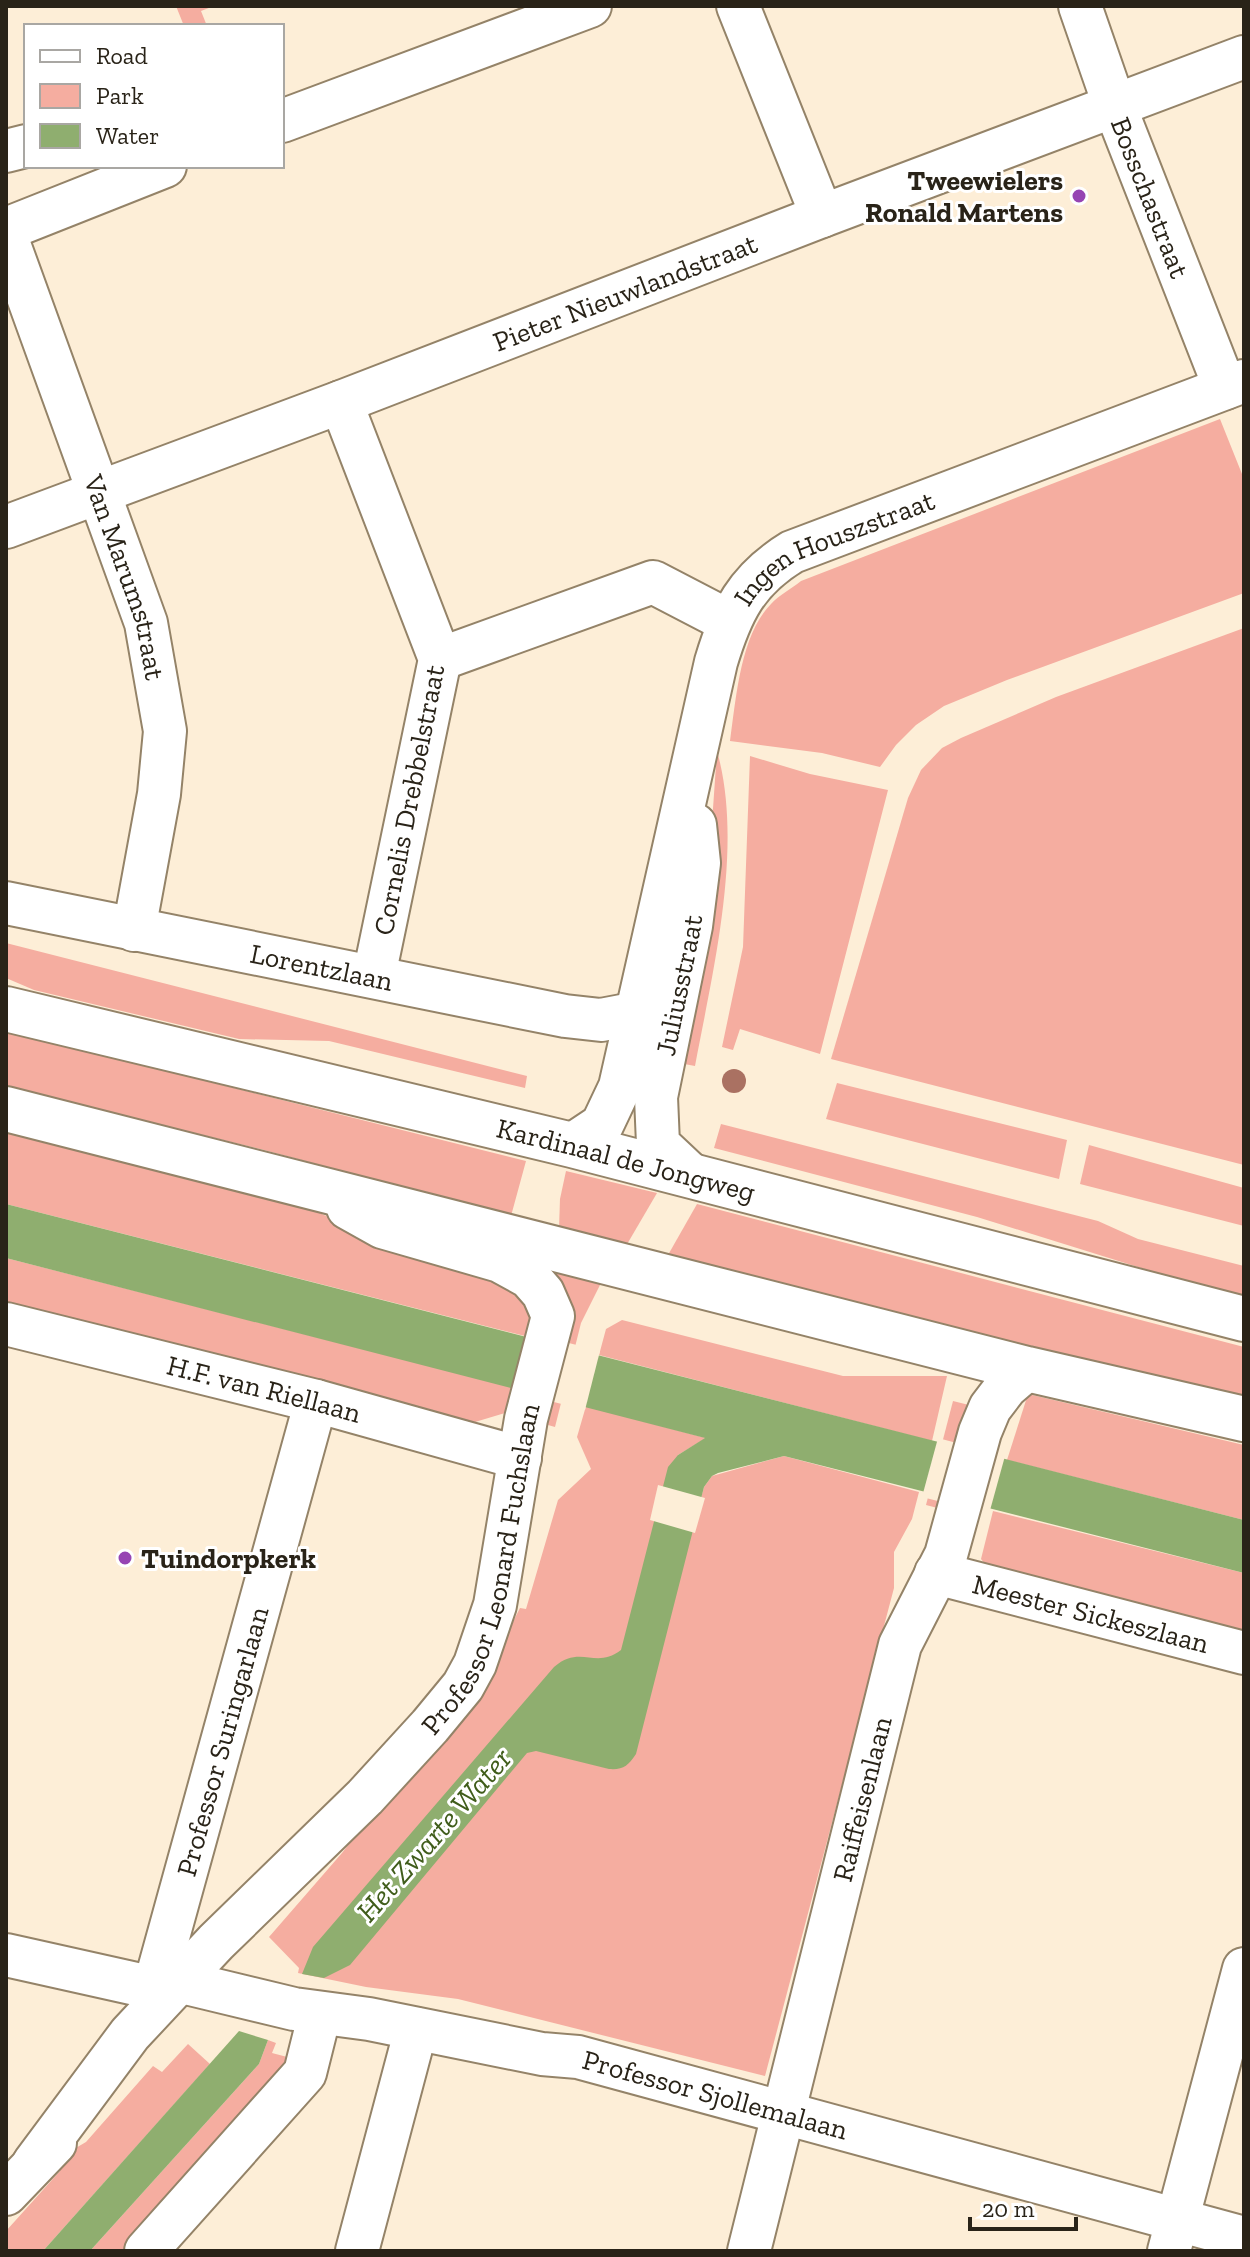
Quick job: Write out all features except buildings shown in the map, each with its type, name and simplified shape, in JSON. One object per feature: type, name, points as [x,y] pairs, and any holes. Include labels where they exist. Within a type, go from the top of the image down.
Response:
[{"type":"main road","name":"Kardinaal de Jongweg","points":[[6,1009],[572,1145],[1244,1319]]},
{"type":"main road","points":[[6,1109],[1027,1369],[1244,1419]]},
{"type":"street","points":[[284,120],[590,6]]},
{"type":"street","points":[[738,6],[822,216]]},
{"type":"street","name":"Bosschastraat","points":[[1080,6],[1115,107],[1234,384]]},
{"type":"street","name":"Pieter Nieuwlandstraat","points":[[6,527],[1244,57]]},
{"type":"street","points":[[6,229],[160,168]]},
{"type":"street","name":"Van Marumstraat","points":[[6,236],[146,623],[165,731],[159,794],[134,930]]},
{"type":"street","name":"Ingen Houszstraat","points":[[440,659],[653,582],[728,621],[759,578],[772,564],[792,552],[1234,384]]},
{"type":"street","name":"Cornelis Drebbelstraat","points":[[341,402],[440,659],[374,976]]},
{"type":"street","name":"Juliusstraat","points":[[572,1145],[602,1125],[620,1087],[704,711],[728,621]]},
{"type":"street","name":"Juliusstraat","points":[[691,780],[699,863],[691,926],[656,1097],[658,1144],[692,1176]]},
{"type":"street","name":"Lorentzlaan","points":[[6,903],[565,1016],[601,1020],[638,1013]]},
{"type":"street","name":"Professor Leonard Fuchslaan","points":[[6,2194],[34,2163],[130,2034],[182,1987],[216,1942],[365,1797],[430,1726],[463,1686],[475,1664],[495,1605],[523,1438],[553,1316],[543,1293],[529,1277],[500,1261],[382,1227],[304,1184]]},
{"type":"street","name":"H.F. van Riellaan","points":[[6,1324],[316,1401],[523,1438]]},
{"type":"street","name":"Raiffeisenlaan","points":[[749,2251],[900,1645],[946,1555],[980,1432],[990,1408],[1006,1387],[1027,1369]]},
{"type":"street","name":"Professor Suringarlaan","points":[[182,1987],[316,1401]]},
{"type":"street","name":"Meester Sickeszlaan","points":[[936,1573],[1244,1653]]},
{"type":"street","name":"Professor Sjollemalaan","points":[[6,1955],[320,2013],[369,2019],[542,2054],[578,2057],[783,2114],[1173,2236],[1244,2238]]},
{"type":"street","points":[[1173,2236],[1244,1969]]},
{"type":"street","points":[[146,2251],[305,2073],[320,2013]]},
{"type":"street","points":[[357,2251],[416,2029]]},
{"type":"green space","points":[[176,6],[214,6],[201,11],[206,24],[183,24]]},
{"type":"green space","points":[[1220,419],[1244,479],[1244,593],[944,706],[916,725],[880,767],[822,753],[730,741],[737,688],[752,633],[771,604],[801,581]]},
{"type":"green space","points":[[1244,628],[1244,1165],[831,1059],[908,798],[921,770],[942,748],[1056,697]]},
{"type":"green space","points":[[717,751],[725,788],[727,867],[717,949],[695,1066],[679,1063],[706,909]]},
{"type":"green space","points":[[750,756],[810,774],[888,790],[820,1054],[740,1029],[733,1050],[722,1047],[743,947]]},
{"type":"green space","points":[[6,943],[527,1076],[525,1088],[329,1041],[239,1039],[34,990],[6,978]]},
{"type":"green space","points":[[6,1031],[526,1161],[511,1216],[264,1150],[6,1087]]},
{"type":"green space","points":[[837,1083],[1067,1140],[1059,1179],[826,1119]]},
{"type":"green space","points":[[721,1124],[1098,1221],[1138,1239],[1244,1266],[1244,1300],[977,1217],[714,1148]]},
{"type":"green space","points":[[6,1130],[311,1209],[391,1246],[498,1272],[496,1285],[521,1291],[532,1308],[525,1336],[6,1204]]},
{"type":"green space","points":[[1089,1145],[1244,1188],[1244,1226],[1080,1184]]},
{"type":"green space","points":[[566,1171],[657,1193],[626,1246],[559,1229],[560,1199]]},
{"type":"green space","points":[[697,1204],[1244,1347],[1244,1401],[668,1255]]},
{"type":"green space","points":[[6,1258],[512,1387],[505,1413],[475,1422],[6,1302]]},
{"type":"green space","points":[[553,1271],[601,1283],[581,1323],[555,1427],[541,1423],[564,1291]]},
{"type":"green space","points":[[622,1320],[843,1376],[947,1376],[932,1441],[599,1355],[606,1329]]},
{"type":"green space","points":[[1028,1394],[1244,1445],[1244,1520],[1007,1460]]},
{"type":"green space","points":[[953,1401],[977,1407],[949,1511],[926,1505]]},
{"type":"green space","points":[[586,1406],[706,1438],[678,1455],[691,1534],[704,1487],[712,1476],[784,1456],[919,1492],[912,1519],[894,1552],[894,1588],[765,2076],[458,1999],[366,1987],[298,1973],[299,1968],[269,1937],[342,1853],[499,1649],[520,1608],[526,1609],[558,1500],[591,1469],[577,1437]]},
{"type":"green space","points":[[993,1511],[1244,1573],[1244,1634],[985,1564],[981,1559]]},
{"type":"green space","points":[[268,2040],[276,2043],[272,2053],[291,2058],[286,2069],[124,2251],[90,2251],[259,2064]]},
{"type":"green space","points":[[188,2044],[210,2064],[43,2251],[6,2251],[6,2231],[60,2171],[54,2164],[57,2159],[86,2142],[153,2066],[162,2072]]},
{"type":"water","name":"Het Zwarte Water","points":[[6,1204],[1244,1520],[1244,1573],[784,1456],[718,1473],[704,1487],[636,1754],[630,1762],[622,1768],[609,1769],[536,1751],[527,1753],[350,1965],[324,1978],[302,1974],[313,1947],[554,1667],[572,1657],[603,1658],[621,1650],[668,1467],[678,1455],[705,1438],[6,1258]]},
{"type":"water","points":[[239,2031],[268,2040],[259,2064],[90,2251],[43,2251]]},
{"type":"pier","points":[[526,1332],[600,1351],[585,1410],[511,1391]]},
{"type":"pier","points":[[938,1438],[1005,1456],[989,1514],[922,1497]]},
{"type":"pier","points":[[658,1485],[705,1498],[695,1533],[650,1520]]},
{"type":"place","name":"Tweewielers Ronald Martens","points":[[1079,196]]},
{"type":"place","name":"Tuindorpkerk","points":[[125,1558]]}]
